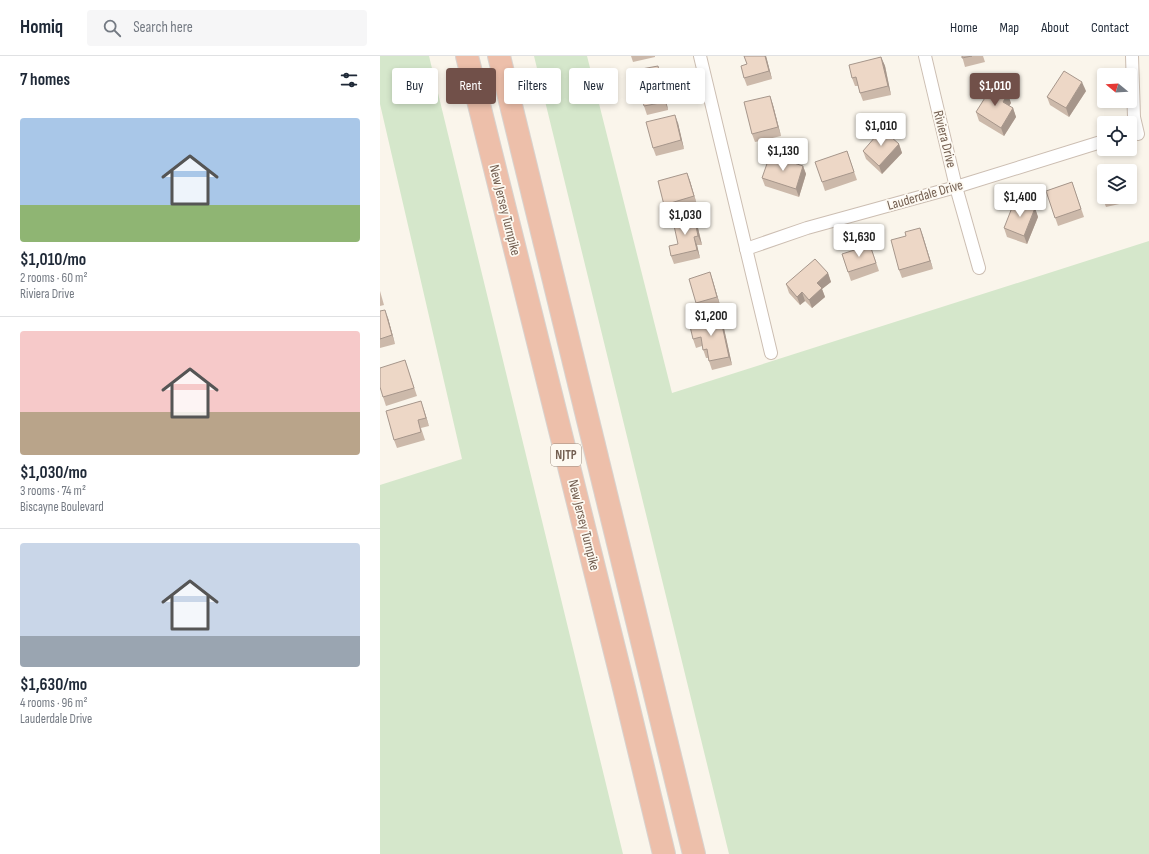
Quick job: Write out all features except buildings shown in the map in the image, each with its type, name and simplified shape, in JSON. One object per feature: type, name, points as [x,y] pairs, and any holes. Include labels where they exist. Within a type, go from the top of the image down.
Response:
[{"type":"highway","name":"New Jersey Turnpike","points":[[467,56],[664,854]]},
{"type":"highway","name":"New Jersey Turnpike","points":[[499,56],[694,854]]},
{"type":"street","points":[[700,56],[771,353]]},
{"type":"street","name":"Riviera Drive","points":[[925,56],[956,187],[979,268]]},
{"type":"street","points":[[1132,56],[1134,117],[1139,136]]},
{"type":"street","name":"Lauderdale Drive","points":[[746,249],[807,228],[956,187],[1097,143]]},
{"type":"green space","points":[[380,56],[429,56],[432,68],[392,68],[392,104],[438,104],[438,93],[623,854],[380,854],[380,485],[462,459],[380,104]]},
{"type":"green space","points":[[534,56],[587,56],[590,68],[569,68],[569,104],[599,104],[672,393],[1149,241],[1149,854],[729,854],[546,104],[561,104],[561,68],[537,68]]}]
